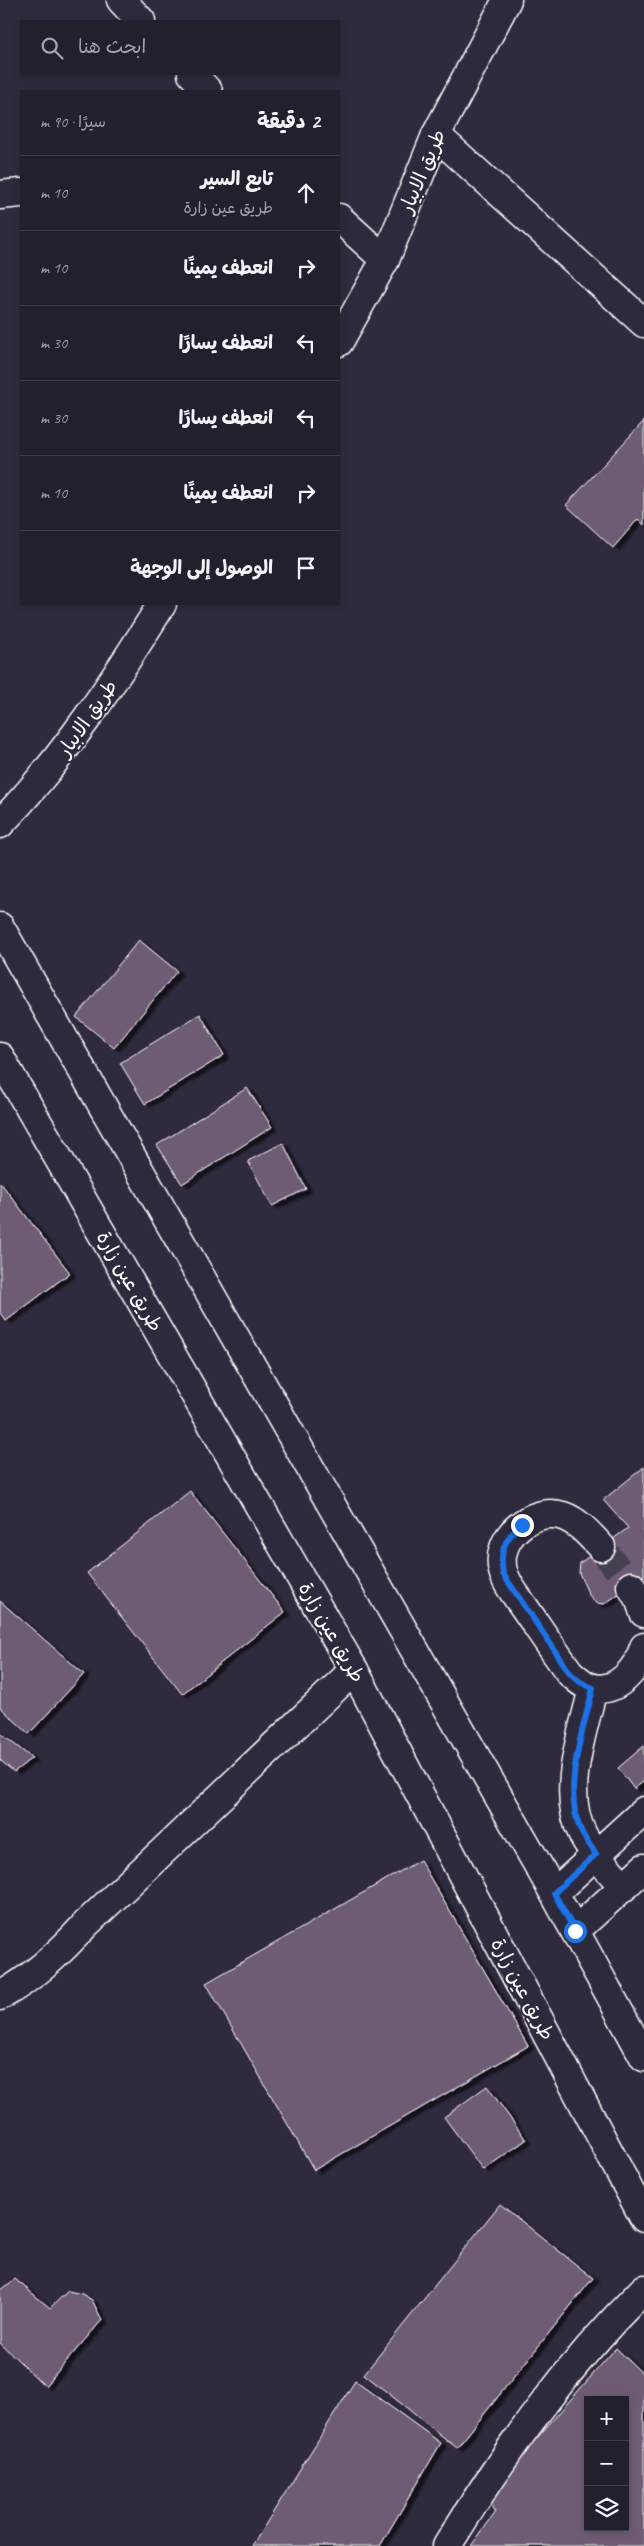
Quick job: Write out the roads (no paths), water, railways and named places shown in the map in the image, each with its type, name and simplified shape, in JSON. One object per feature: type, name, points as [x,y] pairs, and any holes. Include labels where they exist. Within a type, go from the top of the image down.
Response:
[{"type":"main road","points":[[121,0],[140,20]]},
{"type":"main road","name":"طريق الابيار","points":[[340,340],[385,260],[436,135],[507,0]]},
{"type":"main road","points":[[193,75],[207,90]]},
{"type":"main road","points":[[436,135],[644,323]]},
{"type":"main road","points":[[0,195],[20,192]]},
{"type":"main road","points":[[340,219],[385,260]]},
{"type":"main road","name":"طريق الابيار","points":[[0,824],[50,769],[107,690],[161,605]]},
{"type":"main road","points":[[0,927],[554,1893],[644,2057]]},
{"type":"main road","name":"طريق عين زارة","points":[[0,1056],[354,1670],[644,2218]]},
{"type":"main road","points":[[602,1547],[577,1524],[565,1516],[551,1514],[537,1516],[513,1531],[506,1540],[501,1562],[508,1584],[570,1673],[580,1682],[593,1688],[608,1687],[622,1680],[634,1669],[644,1647]]},
{"type":"main road","points":[[631,1586],[640,1601],[644,1614]]},
{"type":"main road","points":[[0,1996],[25,1982],[58,1955],[86,1924],[354,1670]]},
{"type":"main road","points":[[593,1688],[576,1770],[574,1802],[583,1835],[596,1854],[624,1887]]},
{"type":"main road","points":[[554,1893],[644,1811]]},
{"type":"main road","points":[[575,1931],[644,1868]]},
{"type":"main road","points":[[447,2546],[516,2439],[551,2393],[588,2348],[644,2289]]},
{"type":"tunnel","points":[[601,1547],[631,1586]]}]
